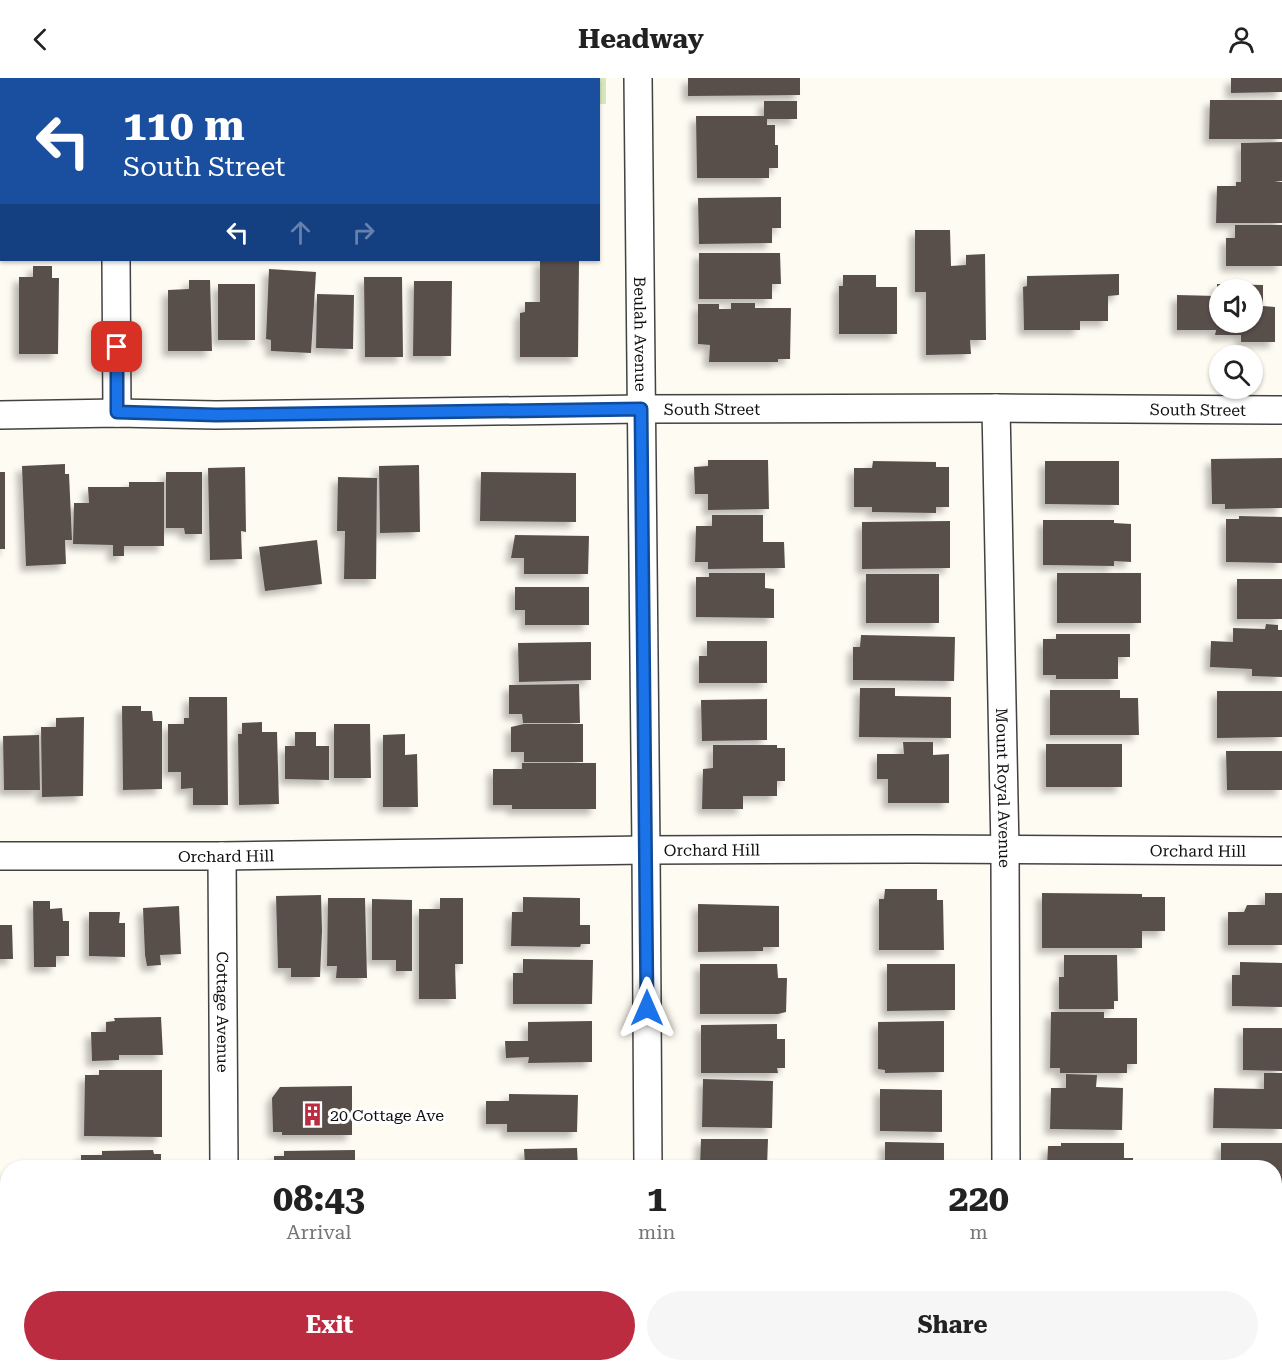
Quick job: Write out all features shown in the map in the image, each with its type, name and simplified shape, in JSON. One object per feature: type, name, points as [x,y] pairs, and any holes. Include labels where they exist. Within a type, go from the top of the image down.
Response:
[{"type":"street","name":"Beulah Avenue","points":[[638,78],[648,1160]]},
{"type":"street","points":[[116,261],[117,412]]},
{"type":"street","name":"Mount Royal Avenue","points":[[996,408],[1005,850],[1006,1160]]},
{"type":"street","name":"South Street","points":[[0,415],[117,412],[216,415],[641,409],[1282,410]]},
{"type":"street","name":"Orchard Hill","points":[[0,856],[222,856],[646,850],[1282,850]]},
{"type":"street","name":"Cottage Avenue","points":[[222,856],[224,1160]]},
{"type":"green space","points":[[600,78],[606,78],[606,104],[600,104]]},
{"type":"building","points":[[688,78],[800,78],[800,95],[688,96]]},
{"type":"building","points":[[1231,78],[1282,78],[1282,92],[1231,93]]},
{"type":"building","points":[[1210,100],[1282,100],[1282,139],[1209,139]]},
{"type":"building","points":[[764,101],[797,101],[797,119],[767,119],[767,125],[775,125],[778,168],[769,168],[769,178],[697,178],[696,116],[764,116]]},
{"type":"building","points":[[1282,142],[1282,181],[1274,181],[1282,182],[1282,223],[1216,223],[1217,186],[1236,186],[1236,182],[1241,182],[1241,143]]},
{"type":"building","points":[[781,197],[781,228],[772,228],[772,243],[699,244],[698,198]]},
{"type":"building","points":[[1235,225],[1282,225],[1282,266],[1226,266],[1226,238],[1235,238]]},
{"type":"building","points":[[915,230],[950,230],[951,266],[966,265],[966,255],[985,254],[986,340],[970,340],[971,354],[926,355],[926,292],[915,292]]},
{"type":"building","points":[[699,253],[780,253],[781,284],[772,284],[772,299],[699,299]]},
{"type":"building","points":[[540,261],[579,261],[578,357],[520,357],[520,313],[525,312],[525,302],[540,302]]},
{"type":"building","points":[[33,266],[52,266],[52,278],[59,278],[58,354],[19,354],[19,277],[33,277]]},
{"type":"building","points":[[269,269],[316,272],[311,353],[271,351],[271,340],[266,339]]},
{"type":"building","points":[[1119,274],[1119,295],[1108,296],[1108,321],[1080,321],[1080,330],[1024,330],[1023,287],[1027,286],[1027,276]]},
{"type":"building","points":[[843,275],[876,275],[876,287],[897,287],[897,334],[839,334],[839,286],[843,286]]},
{"type":"building","points":[[364,277],[402,277],[403,357],[365,357]]},
{"type":"building","points":[[189,280],[210,280],[212,351],[168,351],[168,290],[189,289]]},
{"type":"building","points":[[414,281],[452,281],[451,356],[413,356]]},
{"type":"building","points":[[218,284],[255,284],[255,340],[218,340]]},
{"type":"building","points":[[317,294],[354,295],[353,349],[316,348]]},
{"type":"building","points":[[1177,295],[1209,296],[1209,330],[1177,330]]},
{"type":"building","points":[[731,303],[755,303],[755,308],[791,308],[790,359],[778,359],[778,362],[709,362],[710,345],[698,344],[698,304],[719,304],[719,309],[731,309]]},
{"type":"building","points":[[1263,306],[1275,307],[1275,342],[1241,342],[1241,335],[1215,335],[1215,333],[1263,333]]},
{"type":"building","points":[[1282,458],[1282,508],[1225,509],[1225,504],[1212,504],[1211,459]]},
{"type":"building","points":[[708,460],[768,460],[769,509],[708,510],[708,494],[695,494],[694,467],[708,466]]},
{"type":"building","points":[[873,461],[936,462],[936,467],[949,467],[949,507],[936,507],[936,513],[872,512],[872,507],[854,507],[854,468],[872,468]]},
{"type":"building","points":[[1045,461],[1119,461],[1119,505],[1045,504]]},
{"type":"building","points":[[65,464],[65,474],[69,474],[72,540],[65,540],[66,564],[26,566],[22,466]]},
{"type":"building","points":[[419,465],[420,532],[380,533],[379,466]]},
{"type":"building","points":[[245,467],[246,532],[241,531],[242,559],[210,560],[208,468]]},
{"type":"building","points":[[0,472],[5,472],[5,549],[0,549]]},
{"type":"building","points":[[166,472],[202,472],[202,534],[185,534],[184,528],[166,528]]},
{"type":"building","points":[[481,472],[576,473],[576,522],[480,521]]},
{"type":"building","points":[[338,477],[377,478],[376,579],[344,579],[345,531],[337,531]]},
{"type":"building","points":[[129,482],[164,482],[164,546],[124,546],[124,556],[113,556],[113,545],[73,544],[74,503],[89,503],[88,487],[129,487]]},
{"type":"building","points":[[712,515],[763,515],[763,542],[784,542],[785,568],[708,569],[708,562],[695,562],[696,526],[712,526]]},
{"type":"building","points":[[1239,516],[1282,517],[1282,563],[1226,562],[1226,519],[1239,519]]},
{"type":"building","points":[[1043,520],[1114,520],[1114,523],[1131,524],[1131,562],[1114,561],[1114,566],[1043,565]]},
{"type":"building","points":[[950,521],[950,568],[862,569],[862,522]]},
{"type":"building","points":[[515,535],[589,536],[588,574],[524,574],[524,558],[511,558]]},
{"type":"building","points":[[317,540],[322,584],[265,591],[259,547]]},
{"type":"building","points":[[709,573],[765,573],[765,588],[774,589],[774,618],[696,617],[696,577],[709,577]]},
{"type":"building","points":[[1057,573],[1141,573],[1141,623],[1057,623]]},
{"type":"building","points":[[866,574],[939,574],[939,623],[866,623]]},
{"type":"building","points":[[1237,579],[1282,579],[1282,619],[1237,619]]},
{"type":"building","points":[[515,587],[589,587],[589,625],[525,625],[525,610],[515,610]]},
{"type":"building","points":[[1266,624],[1278,625],[1278,630],[1282,630],[1282,677],[1252,676],[1252,669],[1210,667],[1211,641],[1233,642],[1233,628],[1265,629]]},
{"type":"building","points":[[1056,634],[1130,634],[1130,657],[1118,657],[1118,679],[1056,679],[1056,675],[1043,675],[1043,639],[1056,639]]},
{"type":"building","points":[[861,635],[955,637],[954,681],[853,680],[853,647],[860,647]]},
{"type":"building","points":[[707,641],[767,641],[767,683],[699,683],[699,656],[707,656]]},
{"type":"building","points":[[591,642],[591,680],[519,682],[518,643]]},
{"type":"building","points":[[579,684],[580,723],[523,723],[522,714],[509,714],[509,685]]},
{"type":"building","points":[[860,688],[895,688],[895,696],[951,697],[951,738],[859,737]]},
{"type":"building","points":[[1050,690],[1120,690],[1120,698],[1138,698],[1139,735],[1050,735]]},
{"type":"building","points":[[1217,691],[1282,691],[1282,737],[1217,738]]},
{"type":"building","points":[[189,697],[227,697],[228,805],[193,805],[193,788],[181,789],[181,772],[168,772],[168,724],[184,724],[184,718],[189,718]]},
{"type":"building","points":[[767,699],[767,740],[702,741],[701,700]]},
{"type":"building","points":[[122,706],[141,706],[141,711],[152,711],[153,721],[162,721],[162,789],[123,790]]},
{"type":"building","points":[[84,717],[83,796],[42,797],[41,727],[56,727],[56,718]]},
{"type":"building","points":[[262,722],[262,732],[277,732],[279,804],[239,805],[238,734],[242,734],[242,723]]},
{"type":"building","points":[[334,724],[370,724],[371,778],[334,778]]},
{"type":"building","points":[[524,724],[583,724],[583,762],[524,762],[524,752],[511,752],[511,727]]},
{"type":"building","points":[[295,732],[316,732],[316,746],[329,746],[329,780],[285,779],[285,746],[295,746]]},
{"type":"building","points":[[405,734],[405,755],[417,754],[418,807],[383,807],[383,735]]},
{"type":"building","points":[[39,735],[40,790],[4,790],[3,736]]},
{"type":"building","points":[[903,742],[933,742],[933,755],[949,754],[949,803],[888,803],[888,779],[877,779],[877,754],[904,754]]},
{"type":"building","points":[[1046,744],[1122,744],[1122,787],[1046,787]]},
{"type":"building","points":[[713,745],[777,745],[777,748],[785,748],[785,781],[777,781],[777,796],[743,796],[743,809],[702,809],[703,769],[713,768]]},
{"type":"building","points":[[1226,751],[1282,751],[1282,790],[1227,790]]},
{"type":"building","points":[[522,763],[596,763],[596,809],[512,809],[512,805],[493,805],[493,769],[522,769]]},
{"type":"building","points":[[885,889],[937,889],[937,900],[943,900],[944,950],[879,950],[879,899],[884,899]]},
{"type":"building","points":[[1042,893],[1142,894],[1142,897],[1165,897],[1165,931],[1142,931],[1142,948],[1042,948]]},
{"type":"building","points":[[1265,893],[1282,893],[1282,945],[1228,945],[1228,912],[1244,912],[1247,905],[1265,905]]},
{"type":"building","points":[[321,895],[320,977],[291,977],[291,968],[278,968],[276,896]]},
{"type":"building","points":[[523,897],[580,898],[580,925],[590,925],[590,944],[581,944],[580,947],[511,946],[512,912],[523,912]]},
{"type":"building","points":[[328,898],[365,898],[367,978],[336,978],[337,966],[327,966]]},
{"type":"building","points":[[440,898],[463,898],[463,964],[455,964],[456,999],[419,999],[419,909],[440,909]]},
{"type":"building","points":[[372,899],[412,900],[412,971],[396,971],[396,960],[372,960]]},
{"type":"building","points":[[33,901],[50,901],[50,909],[62,908],[63,921],[69,921],[69,956],[56,956],[56,967],[34,967]]},
{"type":"building","points":[[698,904],[779,906],[779,947],[763,947],[763,951],[698,952]]},
{"type":"building","points":[[179,906],[181,954],[160,955],[161,965],[147,966],[143,908]]},
{"type":"building","points":[[89,912],[120,912],[119,923],[125,923],[125,957],[89,956]]},
{"type":"building","points":[[0,925],[12,925],[13,959],[0,959]]},
{"type":"building","points":[[1064,955],[1117,955],[1118,1001],[1114,1001],[1114,1009],[1059,1009],[1059,977],[1064,977]]},
{"type":"building","points":[[523,959],[593,960],[592,1004],[513,1004],[513,973],[523,973]]},
{"type":"building","points":[[1240,962],[1282,963],[1282,1007],[1232,1006],[1232,975],[1240,975]]},
{"type":"building","points":[[700,964],[777,964],[778,978],[787,978],[786,1012],[778,1014],[700,1014]]},
{"type":"building","points":[[887,964],[955,964],[955,1010],[887,1011]]},
{"type":"building","points":[[1051,1012],[1104,1012],[1104,1018],[1137,1018],[1137,1064],[1127,1064],[1127,1073],[1060,1073],[1060,1068],[1050,1068]]},
{"type":"building","points":[[161,1017],[163,1055],[119,1055],[119,1060],[92,1061],[91,1032],[106,1032],[106,1022],[115,1021],[114,1018]]},
{"type":"building","points":[[592,1021],[592,1062],[528,1063],[529,1057],[506,1058],[505,1041],[528,1041],[528,1022]]},
{"type":"building","points":[[944,1021],[944,1072],[885,1073],[885,1070],[878,1069],[878,1022]]},
{"type":"building","points":[[777,1024],[777,1039],[785,1039],[785,1068],[777,1068],[778,1073],[701,1073],[701,1025]]},
{"type":"building","points":[[1243,1028],[1282,1028],[1282,1071],[1243,1070]]},
{"type":"building","points":[[99,1070],[162,1070],[162,1137],[84,1136],[85,1075],[99,1075]]},
{"type":"building","points":[[1264,1073],[1282,1073],[1282,1129],[1213,1128],[1214,1088],[1264,1089]]},
{"type":"building","points":[[1066,1074],[1097,1075],[1096,1087],[1123,1088],[1122,1130],[1050,1129],[1051,1088],[1066,1088]]},
{"type":"building","points":[[703,1079],[773,1081],[772,1128],[702,1127]]},
{"type":"building","name":"20 Cottage Ave","points":[[352,1086],[352,1135],[282,1135],[282,1132],[273,1132],[272,1098],[280,1087]]},
{"type":"building","points":[[880,1089],[942,1090],[942,1132],[880,1131]]},
{"type":"building","points":[[509,1094],[578,1095],[577,1132],[507,1132],[507,1124],[486,1124],[486,1101],[509,1101]]},
{"type":"building","points":[[701,1139],[768,1139],[767,1160],[700,1160]]},
{"type":"building","points":[[885,1142],[944,1143],[944,1160],[885,1160]]},
{"type":"building","points":[[1061,1143],[1124,1143],[1124,1158],[1133,1158],[1133,1160],[1047,1160],[1048,1146],[1061,1146]]},
{"type":"building","points":[[1221,1143],[1282,1143],[1282,1160],[1221,1160]]},
{"type":"building","points":[[577,1148],[578,1160],[525,1160],[524,1149]]},
{"type":"building","points":[[153,1150],[154,1154],[161,1154],[161,1160],[81,1160],[81,1155],[102,1155],[102,1151]]},
{"type":"building","points":[[355,1150],[355,1160],[274,1160],[274,1156],[284,1156],[284,1151]]},
{"type":"place","name":"20 Cottage Ave","points":[[312,1115]]},
{"type":"route","points":[[117,347],[117,412],[216,415],[641,409],[647,1008]]}]
